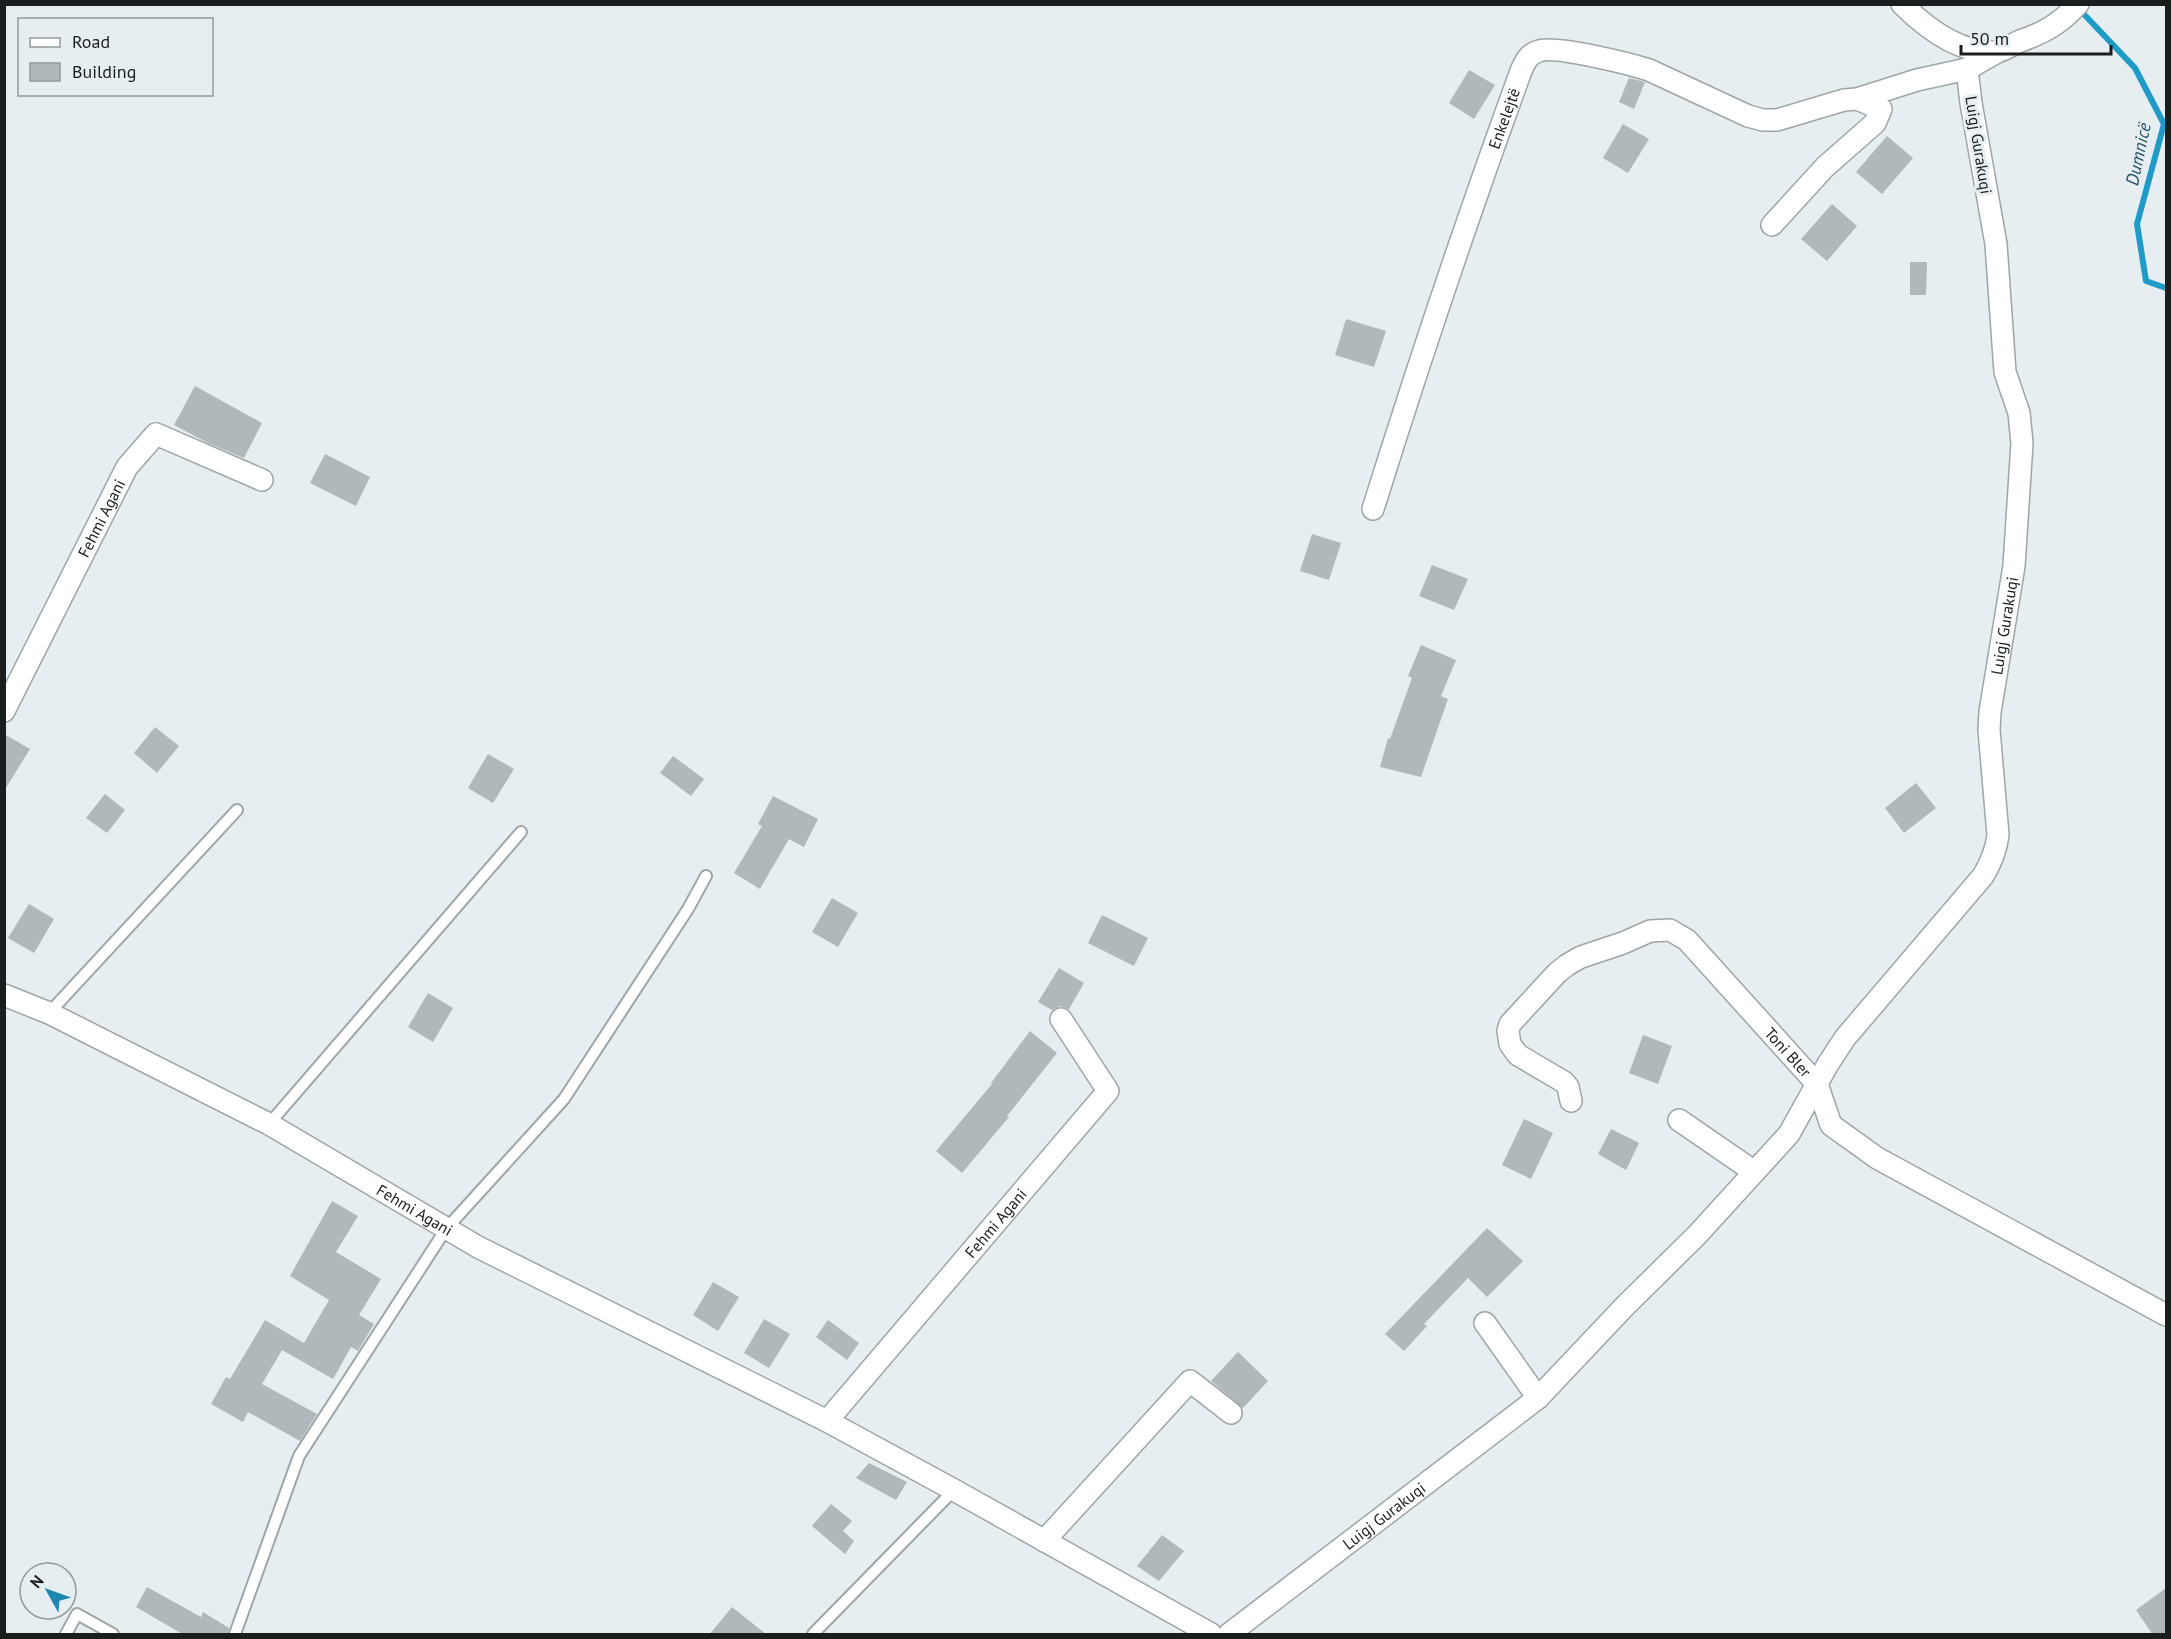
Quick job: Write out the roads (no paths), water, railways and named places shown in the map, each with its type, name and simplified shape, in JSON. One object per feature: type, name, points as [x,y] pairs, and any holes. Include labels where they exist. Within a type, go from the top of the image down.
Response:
[{"type":"street","points":[[1902,4],[1930,29],[1954,43],[1969,49],[1997,52]]},
{"type":"street","name":"Enkelejtë","points":[[1373,509],[1479,184],[1521,71],[1531,54],[1540,50],[1556,51],[1634,65],[1748,117],[1777,120],[1917,80],[1967,69],[1997,52],[2045,32],[2064,20],[2078,4]]},
{"type":"street","name":"Luigj Gurakuqi","points":[[1229,1635],[1538,1398],[1697,1234],[1789,1134],[1845,1038],[1983,876],[1996,849],[1998,835],[1989,730],[2014,566],[2022,443],[2019,413],[2005,372],[1996,244],[1967,69]]},
{"type":"street","points":[[1772,225],[1825,167],[1875,123],[1881,109],[1857,99]]},
{"type":"street","name":"Fehmi Agani","points":[[4,711],[127,467],[156,434],[262,480]]},
{"type":"street","name":"Toni Bler","points":[[1571,1101],[1571,1094],[1564,1082],[1513,1050],[1508,1037],[1510,1024],[1550,980],[1567,965],[1581,957],[1623,943],[1650,930],[1660,929],[1670,930],[1687,940],[1817,1084],[1832,1125]]},
{"type":"street","name":"Fehmi Agani","points":[[4,995],[49,1013],[269,1124],[446,1229],[827,1421],[1211,1635]]},
{"type":"street","name":"Fehmi Agani","points":[[827,1421],[1108,1091],[1061,1019]]},
{"type":"street","points":[[1679,1119],[1753,1172]]},
{"type":"street","points":[[1798,1120],[1810,1119],[1832,1125],[1877,1158],[2166,1315]]},
{"type":"street","points":[[1485,1323],[1538,1398]]},
{"type":"street","points":[[1044,1541],[1190,1381],[1231,1413]]},
{"type":"lane","points":[[49,1013],[237,810]]},
{"type":"lane","points":[[269,1124],[521,832]]},
{"type":"lane","points":[[235,1635],[299,1456],[446,1229],[564,1099],[688,909],[706,876]]},
{"type":"lane","points":[[813,1635],[954,1490]]},
{"type":"lane","points":[[66,1635],[77,1614],[113,1635]]},
{"type":"waterway","name":"Dumnicë","points":[[2079,9],[2135,68],[2164,124],[2137,224],[2146,281],[2166,288]]}]
